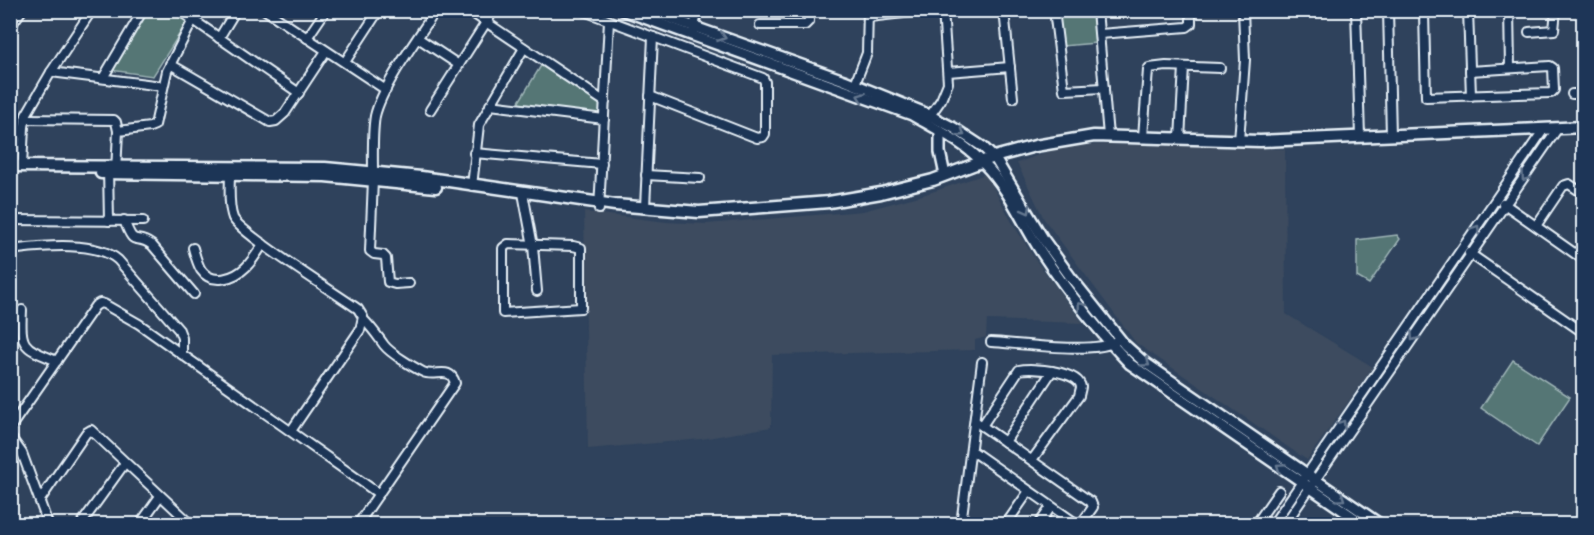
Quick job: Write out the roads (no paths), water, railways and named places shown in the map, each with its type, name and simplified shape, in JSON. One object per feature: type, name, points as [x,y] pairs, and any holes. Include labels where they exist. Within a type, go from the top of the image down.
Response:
[{"type":"highway","points":[[615,208],[645,207],[699,212],[829,202],[881,193],[992,159],[1057,142],[1094,136],[1239,141],[1584,127]]},
{"type":"highway","points":[[10,173],[230,170],[324,176],[373,176],[698,218],[830,208],[883,200],[935,186],[992,159]]},
{"type":"highway","points":[[16,166],[112,170]]},
{"type":"highway","points":[[437,184],[472,186],[524,196]]},
{"type":"main road","points":[[622,10],[693,38],[928,119],[940,131],[992,159]]},
{"type":"main road","points":[[647,10],[855,84],[964,134],[992,159],[1044,240],[1130,364],[1151,380],[1309,482],[1380,525]]},
{"type":"main road","points":[[940,131],[940,152],[945,175]]},
{"type":"main road","points":[[1309,482],[1363,525]]},
{"type":"street","points":[[10,27],[22,10]]},
{"type":"street","points":[[16,166],[25,119],[51,72],[92,10]]},
{"type":"street","points":[[103,78],[144,10]]},
{"type":"street","points":[[179,10],[299,93]]},
{"type":"street","points":[[219,38],[236,10]]},
{"type":"street","points":[[265,10],[386,90]]},
{"type":"street","points":[[307,38],[327,10]]},
{"type":"street","points":[[345,62],[379,10]]},
{"type":"street","points":[[409,283],[388,282],[386,258],[370,251],[374,124],[378,106],[386,90],[436,10]]},
{"type":"street","points":[[468,10],[605,102]]},
{"type":"street","points":[[430,110],[494,10]]},
{"type":"street","points":[[581,10],[763,78],[765,82],[765,134],[758,138],[650,96]]},
{"type":"street","points":[[693,38],[697,10]]},
{"type":"street","points":[[760,25],[805,25],[809,21],[809,10]]},
{"type":"street","points":[[855,84],[867,53],[869,14],[930,10]]},
{"type":"street","points":[[928,119],[945,92],[948,72],[944,10]]},
{"type":"street","points":[[1004,10],[1012,98]]},
{"type":"street","points":[[1054,10],[1064,90],[1104,88]]},
{"type":"street","points":[[1097,10],[1108,136]]},
{"type":"street","points":[[1100,34],[1187,27],[1191,24],[1191,10]]},
{"type":"street","points":[[1239,141],[1245,60],[1243,11],[1262,10]]},
{"type":"street","points":[[1356,10],[1360,137]]},
{"type":"street","points":[[1388,10],[1391,136]]},
{"type":"street","points":[[1509,10],[1510,68]]},
{"type":"street","points":[[1529,32],[1554,30],[1556,10]]},
{"type":"street","points":[[1470,71],[1552,67],[1553,92],[1471,96],[1426,97],[1423,16],[1427,11],[1468,11],[1470,71],[1471,96]]},
{"type":"street","points":[[118,131],[150,128],[155,124],[162,86],[170,64],[194,20]]},
{"type":"street","points":[[599,206],[609,21]]},
{"type":"street","points":[[645,207],[653,37]]},
{"type":"street","points":[[418,38],[459,65]]},
{"type":"street","points":[[472,186],[479,124],[524,48]]},
{"type":"street","points":[[170,64],[270,122],[281,117],[326,51]]},
{"type":"street","points":[[1143,138],[1148,70],[1152,66],[1220,68]]},
{"type":"street","points":[[948,72],[1010,67]]},
{"type":"street","points":[[1180,139],[1184,67]]},
{"type":"street","points":[[51,72],[162,86]]},
{"type":"street","points":[[1572,94],[1584,94]]},
{"type":"street","points":[[490,105],[604,119]]},
{"type":"street","points":[[25,119],[114,120],[116,122],[118,131],[108,221]]},
{"type":"street","points":[[1285,525],[1309,482],[1544,129]]},
{"type":"street","points":[[1273,525],[1309,482],[1558,129]]},
{"type":"street","points":[[474,153],[602,164]]},
{"type":"street","points":[[230,170],[233,217],[236,223],[358,309],[363,319],[376,331],[389,350],[424,372],[449,374],[453,377],[455,383],[358,525]]},
{"type":"street","points":[[646,176],[700,178]]},
{"type":"street","points":[[1536,226],[1563,186],[1569,184],[1584,194]]},
{"type":"street","points":[[524,196],[533,246],[537,291]]},
{"type":"street","points":[[1498,198],[1584,260]]},
{"type":"street","points":[[10,220],[143,221]]},
{"type":"street","points":[[124,220],[131,237],[152,245],[194,294]]},
{"type":"street","points":[[193,248],[204,274],[220,279],[242,270],[263,244]]},
{"type":"street","points":[[508,244],[533,246],[581,248],[581,308],[502,313],[503,248],[508,244]]},
{"type":"street","points":[[10,253],[18,249],[55,247],[79,248],[111,255],[118,260],[179,330],[182,338],[182,354]]},
{"type":"street","points":[[1462,249],[1584,333]]},
{"type":"street","points":[[10,428],[99,303],[111,307],[140,324],[379,494]]},
{"type":"street","points":[[22,310],[21,332],[25,344],[38,353],[57,361]]},
{"type":"street","points":[[291,431],[360,330],[363,319]]},
{"type":"street","points":[[991,342],[1088,348],[1116,342]]},
{"type":"street","points":[[961,525],[971,450],[978,423],[982,362]]},
{"type":"street","points":[[978,423],[1019,370],[1052,371],[1070,375],[1078,380],[1081,387],[1078,396],[1032,460]]},
{"type":"street","points":[[1005,442],[1052,371]]},
{"type":"street","points":[[971,450],[1079,525],[1093,507],[1032,460],[978,423]]},
{"type":"street","points":[[40,500],[88,430],[95,433],[191,525]]},
{"type":"street","points":[[12,442],[22,453],[48,525]]},
{"type":"street","points":[[81,525],[125,463]]},
{"type":"street","points":[[1006,525],[1029,491]]},
{"type":"street","points":[[1256,525],[1279,491]]},
{"type":"street","points":[[140,525],[160,496]]},
{"type":"street","points":[[1039,525],[1051,507]]}]
